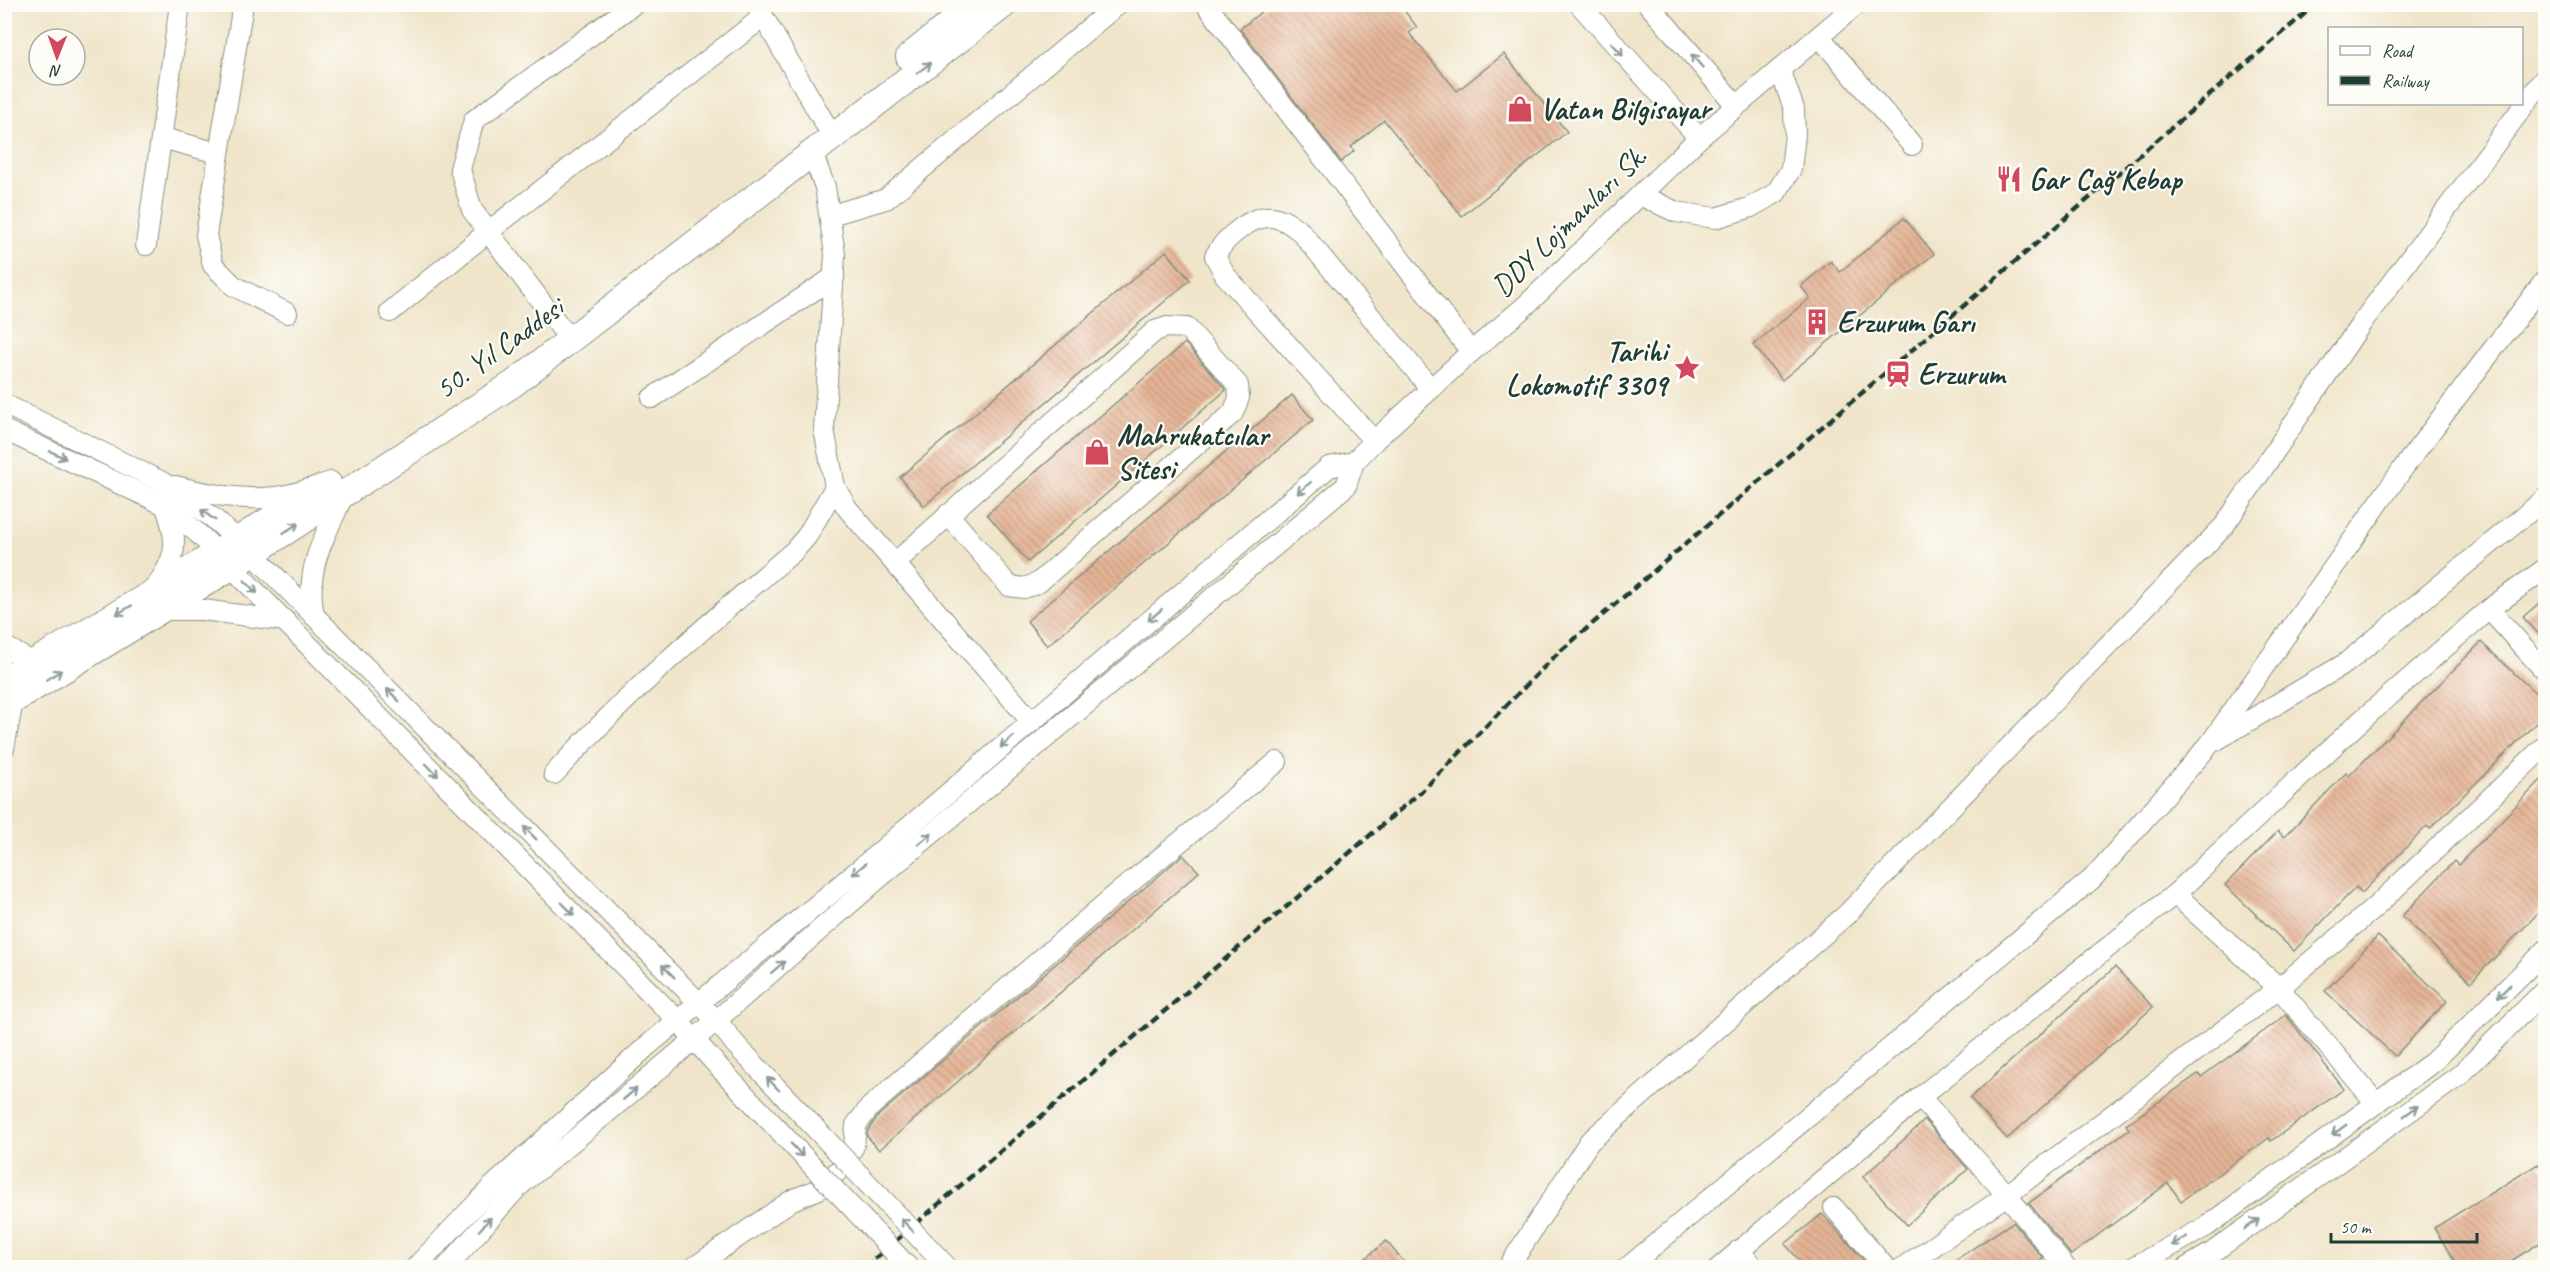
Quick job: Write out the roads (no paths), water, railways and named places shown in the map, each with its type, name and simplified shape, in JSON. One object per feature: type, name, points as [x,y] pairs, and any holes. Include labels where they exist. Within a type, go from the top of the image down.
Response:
[{"type":"main road","name":"50. Yıl Caddesi","points":[[7,696],[337,488],[513,384],[1005,4]]},
{"type":"main road","name":"50. Yıl Caddesi","points":[[337,488],[482,388],[561,328],[825,124],[971,6]]},
{"type":"main road","name":"50. Yıl Caddesi","points":[[7,696],[33,663],[155,602]]},
{"type":"street","points":[[146,245],[180,4]]},
{"type":"street","points":[[243,4],[206,235],[213,266],[234,286],[288,313]]},
{"type":"street","points":[[561,328],[472,210],[460,170],[474,120],[634,4]]},
{"type":"street","points":[[831,215],[885,199],[1118,4]]},
{"type":"street","points":[[1206,4],[1471,352]]},
{"type":"street","points":[[1579,4],[1699,138]]},
{"type":"street","points":[[1648,4],[1736,105]]},
{"type":"street","name":"DDY Lojmanları Sk.","points":[[1354,462],[1471,352],[1523,308],[1699,138],[1857,4]]},
{"type":"street","points":[[390,312],[759,11],[825,124]]},
{"type":"street","points":[[1819,36],[1912,145]]},
{"type":"street","points":[[1640,195],[1676,212],[1715,218],[1749,208],[1776,193],[1791,169],[1795,135],[1794,109],[1780,69]]},
{"type":"street","points":[[1508,1268],[1589,1142],[1846,914],[2224,526],[2363,321],[2546,76]]},
{"type":"street","points":[[162,138],[218,153]]},
{"type":"street","points":[[812,153],[825,187],[831,215],[835,254],[824,429],[835,487],[848,508],[1031,722]]},
{"type":"street","points":[[1374,441],[1225,275],[1215,256],[1223,241],[1257,218],[1278,218],[1300,231],[1431,389]]},
{"type":"street","points":[[652,398],[834,277]]},
{"type":"street","points":[[1627,1268],[2092,879],[2209,745],[2404,467],[2546,279]]},
{"type":"street","points":[[896,562],[948,514],[1155,332],[1167,327],[1188,328],[1238,385],[1239,398],[1233,413],[1038,583],[1024,588],[1009,586],[948,514]]},
{"type":"street","points":[[4,404],[162,482],[213,518],[234,553],[285,621],[678,1021],[909,1268]]},
{"type":"street","points":[[4,430],[165,505],[234,553],[314,616],[717,1021],[736,1045],[948,1268]]},
{"type":"street","points":[[416,1268],[492,1186],[678,1021],[1329,467],[1354,462],[1346,486],[888,871],[717,1021],[518,1187],[446,1268]]},
{"type":"street","points":[[162,482],[227,497],[256,498],[279,497],[337,488],[314,565],[311,598],[314,616]]},
{"type":"street","points":[[554,774],[604,719],[654,672],[794,551],[807,536],[835,487]]},
{"type":"street","points":[[2209,745],[2346,663],[2546,498]]},
{"type":"street","points":[[165,505],[175,540],[169,566],[155,602],[285,621]]},
{"type":"street","points":[[1719,1268],[1920,1097],[2175,894],[2356,725],[2489,609],[2546,568]]},
{"type":"street","points":[[2489,609],[2546,672]]},
{"type":"street","points":[[4,646],[33,663]]},
{"type":"street","points":[[4,748],[7,696]]},
{"type":"street","points":[[1902,1268],[2007,1195],[2278,988],[2373,909],[2546,745]]},
{"type":"street","points":[[693,1268],[792,1200],[819,1189],[841,1168],[854,1146],[856,1125],[870,1107],[1108,901],[1277,762]]},
{"type":"street","points":[[2175,894],[2278,988],[2376,1103]]},
{"type":"street","points":[[2132,1268],[2207,1226],[2433,1062],[2546,950]]},
{"type":"street","points":[[2186,1268],[2218,1260],[2460,1075],[2546,989]]},
{"type":"street","points":[[1920,1097],[2007,1195],[2066,1268]]},
{"type":"street","points":[[1834,1208],[1886,1268]]},
{"type":"street","points":[[1740,1250],[1754,1268]]},
{"type":"railway","points":[[864,1268],[1423,790],[1557,654],[2316,4]]},
{"type":"place","name":"Vatan Bilgisayar","points":[[1520,109]]},
{"type":"place","name":"Gar Cağ Kebap","points":[[2009,179]]},
{"type":"place","name":"Erzurum Garı","points":[[1817,322]]},
{"type":"place","name":"Tarihi Lokomotif 3309","points":[[1687,368]]},
{"type":"place","name":"Erzurum","points":[[1898,374]]},
{"type":"place","name":"Mahrukatcılar Sitesi","points":[[1097,452]]}]
